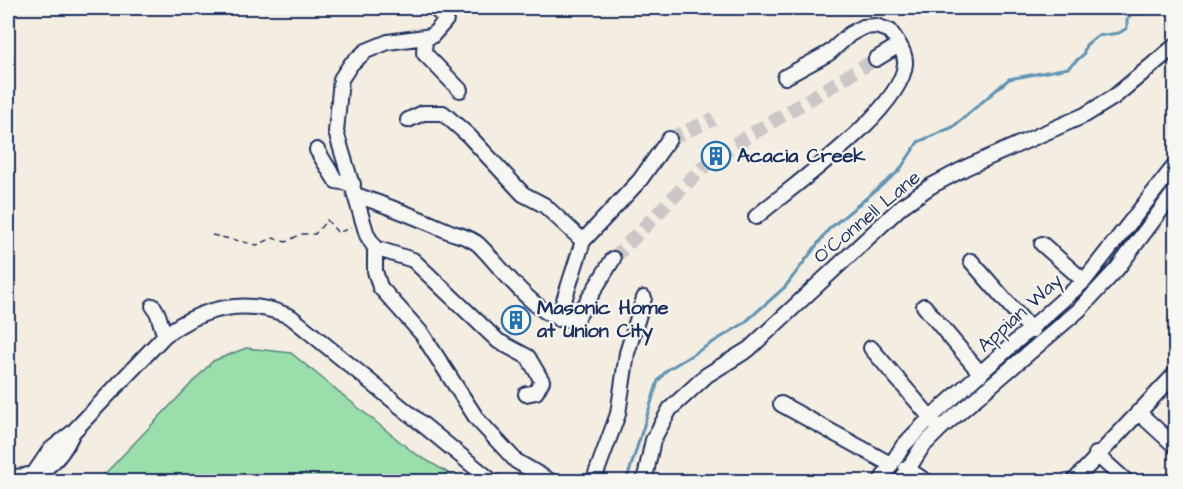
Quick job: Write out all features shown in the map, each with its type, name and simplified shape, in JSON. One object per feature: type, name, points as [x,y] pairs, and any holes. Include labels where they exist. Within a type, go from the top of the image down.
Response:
[{"type":"street","points":[[435,8],[446,20],[432,36],[388,42],[366,51],[351,64],[341,79],[336,132],[364,223],[375,248],[375,271],[380,287],[422,334],[477,419],[516,461],[552,482]]},
{"type":"street","points":[[756,217],[862,130],[881,110],[905,67],[899,45],[890,31],[876,26],[863,27],[850,34],[829,53],[785,77]]},
{"type":"street","points":[[425,38],[424,54],[460,90]]},
{"type":"street","points":[[876,59],[899,45]]},
{"type":"street","name":"O’Connell Lane","points":[[647,481],[653,440],[670,409],[707,375],[749,350],[902,206],[931,186],[967,167],[1085,115],[1114,96],[1176,45]]},
{"type":"street","points":[[408,120],[423,113],[443,112],[469,135],[523,194],[544,205],[583,241]]},
{"type":"street","points":[[558,319],[583,241],[640,180],[669,139]]},
{"type":"street","points":[[317,150],[336,181],[478,243],[500,269],[545,311],[558,319],[567,321],[577,318],[613,259]]},
{"type":"street","name":"Appian Way","points":[[880,482],[903,446],[930,418],[1032,331],[1084,281],[1176,164]]},
{"type":"street","name":"Appian Way","points":[[900,482],[906,468],[940,429],[1079,310],[1117,269],[1176,190]]},
{"type":"street","points":[[1042,244],[1084,281]]},
{"type":"street","points":[[375,248],[413,260],[498,341],[528,357],[542,381],[536,392],[526,394]]},
{"type":"street","points":[[970,261],[1032,331]]},
{"type":"street","points":[[593,482],[618,414],[627,353],[644,298]]},
{"type":"street","points":[[8,477],[33,478],[62,455],[73,432],[165,335],[180,323],[217,309],[237,305],[275,310],[306,328],[493,482]]},
{"type":"street","points":[[153,306],[157,310],[159,325],[165,335]]},
{"type":"street","points":[[924,306],[981,374]]},
{"type":"street","points":[[871,348],[940,429]]},
{"type":"street","points":[[1073,482],[1096,454],[1176,373]]},
{"type":"street","points":[[781,404],[890,464]]},
{"type":"street","points":[[1138,412],[1176,447]]},
{"type":"street","points":[[1096,454],[1127,482]]},
{"type":"street","points":[[906,468],[927,482]]},
{"type":"path","points":[[213,236],[257,245],[273,238],[285,242],[301,234],[315,234],[327,220],[338,233],[364,223]]},
{"type":"green space","points":[[246,348],[291,353],[414,453],[462,481],[98,481],[213,361]]},
{"type":"waterway","points":[[626,482],[658,381],[667,370],[743,324],[785,287],[829,229],[899,171],[918,142],[953,127],[1009,79],[1068,68],[1083,55],[1086,45],[1097,36],[1119,33],[1127,28],[1127,20],[1132,13],[1144,14],[1149,8]]},
{"type":"tunnel","points":[[613,259],[702,168],[732,146],[876,59]]},
{"type":"tunnel","points":[[669,139],[714,119]]},
{"type":"place","name":"Acacia Creek","points":[[716,156]]},
{"type":"place","name":"Masonic Home at Union City","points":[[516,320]]}]
